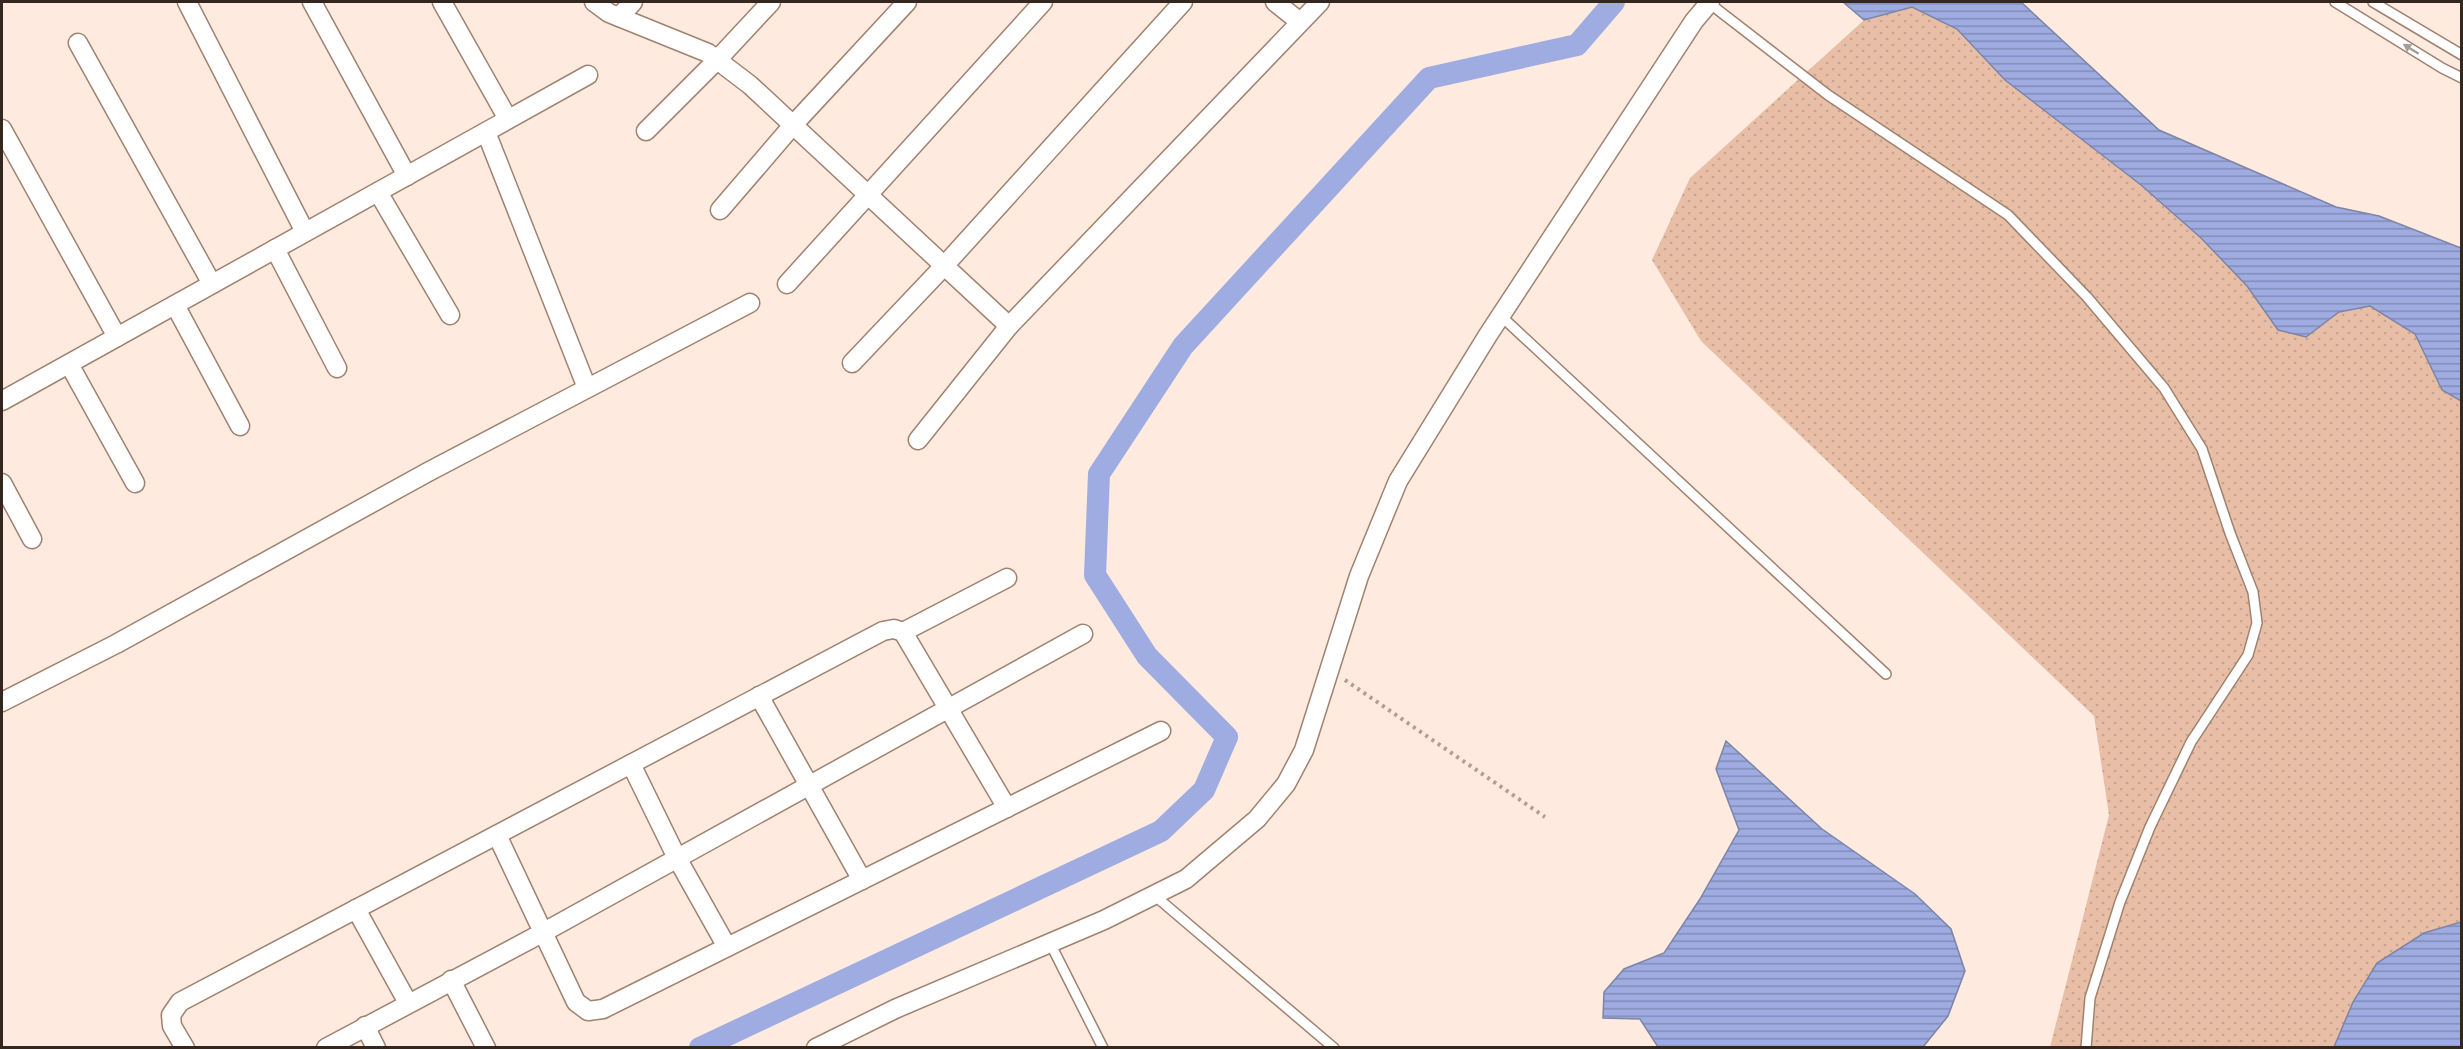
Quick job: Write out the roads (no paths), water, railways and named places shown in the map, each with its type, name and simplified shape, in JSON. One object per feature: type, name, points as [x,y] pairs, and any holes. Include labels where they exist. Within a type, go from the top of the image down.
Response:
[{"type":"street","points":[[187,2],[305,232]]},
{"type":"street","points":[[312,2],[407,176]]},
{"type":"street","points":[[442,2],[508,119]]},
{"type":"street","points":[[594,2],[609,13],[708,53],[750,85],[1008,326]]},
{"type":"street","points":[[619,17],[633,2]]},
{"type":"street","points":[[646,131],[771,2]]},
{"type":"street","points":[[720,210],[793,125],[907,2]]},
{"type":"street","points":[[787,284],[1042,2]]},
{"type":"street","points":[[852,363],[944,266],[1183,2]]},
{"type":"street","points":[[1275,2],[1300,22]]},
{"type":"street","points":[[918,440],[1008,326],[1320,2]]},
{"type":"street","points":[[816,1047],[896,1009],[1050,943],[1186,879],[1257,819],[1286,784],[1304,750],[1359,576],[1398,480],[1501,316],[1694,21],[1709,2]]},
{"type":"street","points":[[78,43],[212,284]]},
{"type":"street","points":[[4,394],[69,364],[588,75]]},
{"type":"street","points":[[2,129],[117,337]]},
{"type":"street","points":[[486,132],[587,388]]},
{"type":"street","points":[[378,192],[450,315]]},
{"type":"street","points":[[275,249],[337,368]]},
{"type":"street","points":[[2,702],[116,644],[428,472],[750,303]]},
{"type":"street","points":[[175,305],[240,426]]},
{"type":"street","points":[[69,364],[135,483]]},
{"type":"street","points":[[2,483],[32,539]]},
{"type":"street","points":[[903,632],[1007,578]]},
{"type":"street","points":[[185,1047],[172,1026],[171,1015],[180,1002],[883,631],[894,629],[903,632],[1007,808]]},
{"type":"street","points":[[326,1047],[544,932],[1083,634]]},
{"type":"street","points":[[759,696],[862,880]]},
{"type":"street","points":[[497,835],[576,1002],[588,1011],[603,1010],[1161,731]]},
{"type":"street","points":[[631,764],[677,858],[728,947]]},
{"type":"street","points":[[356,909],[408,1003]]},
{"type":"street","points":[[451,980],[486,1047]]},
{"type":"street","points":[[365,1026],[376,1047]]},
{"type":"lane","points":[[1709,2],[1828,94],[2008,215],[2087,297],[2164,388],[2202,449],[2230,533],[2253,592],[2257,622],[2248,655],[2191,742],[2151,827],[2120,902],[2090,998],[2086,1047]]},
{"type":"lane","points":[[2336,2],[2442,69],[2462,78]]},
{"type":"lane","points":[[2373,2],[2462,55]]},
{"type":"lane","points":[[1501,316],[1886,674]]},
{"type":"lane","points":[[1154,895],[1334,1047]]},
{"type":"lane","points":[[1050,943],[1103,1047]]},
{"type":"water","points":[[1843,2],[2021,2],[2159,130],[2336,207],[2379,216],[2461,248],[2461,401],[2442,390],[2415,334],[2370,306],[2339,312],[2306,337],[2278,330],[2247,286],[2201,238],[2141,185],[2005,80],[1957,29],[1912,7],[1864,20]]},
{"type":"water","points":[[1726,741],[1822,829],[1915,894],[1951,929],[1965,971],[1948,1016],[1923,1047],[1658,1047],[1640,1019],[1603,1018],[1604,992],[1624,969],[1664,953],[1700,899],[1739,830],[1716,769]]},
{"type":"water","points":[[2461,922],[2461,1047],[2334,1047],[2353,1002],[2377,963],[2424,933]]},
{"type":"waterway","points":[[700,1048],[1161,831],[1204,790],[1227,737],[1147,656],[1095,575],[1099,474],[1183,346],[1429,78],[1577,45],[1614,2]]}]
